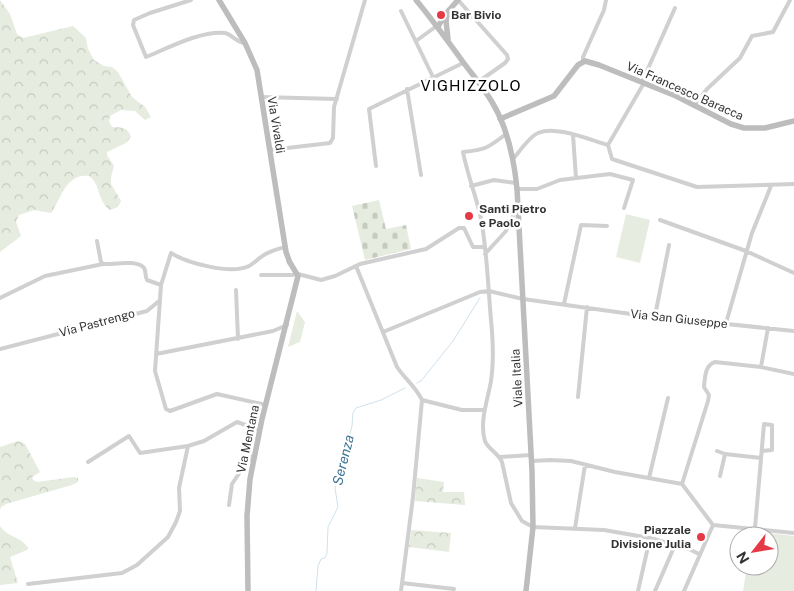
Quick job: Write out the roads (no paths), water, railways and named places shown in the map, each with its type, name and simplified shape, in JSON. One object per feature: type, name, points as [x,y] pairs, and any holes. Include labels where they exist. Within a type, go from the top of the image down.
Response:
[{"type":"street","points":[[191,0],[134,20],[133,26],[146,57],[198,37],[216,33],[227,33],[240,43],[245,43]]},
{"type":"street","name":"Via Vivaldi","points":[[219,0],[245,43],[257,70],[286,247],[289,261],[296,276]]},
{"type":"street","points":[[270,150],[330,143],[333,138],[334,106],[365,0]]},
{"type":"street","name":"Viale Italia","points":[[416,0],[440,25],[450,45],[490,100],[506,134],[513,159],[517,186],[532,458],[533,527],[526,591]]},
{"type":"street","points":[[422,0],[422,7]]},
{"type":"street","points":[[416,41],[440,25],[458,0],[507,55],[508,59],[478,82]]},
{"type":"street","points":[[500,119],[554,96],[578,65],[583,62],[604,10],[606,0]]},
{"type":"street","points":[[694,106],[707,90],[740,58],[752,36],[773,32],[790,0]]},
{"type":"street","points":[[675,8],[643,83],[608,145],[612,159],[697,187],[794,184]]},
{"type":"street","points":[[401,11],[433,77]]},
{"type":"street","name":"Via Francesco Baracca","points":[[583,62],[599,65],[676,96],[731,124],[744,128],[766,128],[794,121]]},
{"type":"street","points":[[376,166],[369,109],[463,63]]},
{"type":"street","points":[[407,89],[421,174]]},
{"type":"street","points":[[262,97],[337,99]]},
{"type":"street","points":[[513,159],[537,133],[548,131],[573,135],[608,145]]},
{"type":"street","points":[[506,134],[490,147],[483,150],[463,152],[480,215],[489,291],[493,358],[484,426],[485,442],[500,457],[510,503],[522,521],[533,527],[604,530],[650,538],[689,549],[699,554]]},
{"type":"street","points":[[573,135],[576,178]]},
{"type":"street","points":[[471,186],[494,180],[537,189],[560,180],[610,174],[633,180],[624,208]]},
{"type":"street","points":[[726,324],[746,251],[771,186]]},
{"type":"street","points":[[484,254],[506,231],[518,204]]},
{"type":"street","points":[[660,220],[746,251],[794,273]]},
{"type":"street","points":[[564,304],[581,225],[607,226]]},
{"type":"street","points":[[261,275],[306,276],[321,280],[356,266],[426,248],[459,228],[464,228],[473,247],[484,246]]},
{"type":"street","points":[[97,241],[100,262],[103,264]]},
{"type":"street","points":[[654,316],[668,245]]},
{"type":"street","points":[[266,405],[216,394],[170,411],[166,409],[154,371],[161,285],[171,253],[181,259],[212,268],[240,269],[249,266],[272,249],[286,247]]},
{"type":"street","points":[[0,298],[45,276],[103,264],[122,263],[142,266],[147,280],[161,285]]},
{"type":"street","points":[[356,266],[397,367],[417,390],[422,400],[413,497],[401,591]]},
{"type":"street","name":"Via Mentana","points":[[248,591],[247,516],[250,479],[266,405],[287,325],[296,276]]},
{"type":"street","points":[[236,290],[238,338]]},
{"type":"street","points":[[383,332],[480,292],[489,291]]},
{"type":"street","name":"Via San Giuseppe","points":[[489,291],[523,299],[654,316],[794,331]]},
{"type":"street","name":"Via Pastrengo","points":[[0,349],[147,310],[160,301]]},
{"type":"street","points":[[578,397],[587,307]]},
{"type":"street","points":[[156,354],[273,331],[287,325]]},
{"type":"street","points":[[761,367],[768,328]]},
{"type":"street","points":[[682,484],[708,401],[709,395],[704,387],[710,364],[715,362],[761,367],[794,374]]},
{"type":"street","points":[[648,478],[668,398]]},
{"type":"street","points":[[422,400],[462,410],[486,410]]},
{"type":"street","points":[[88,462],[129,436],[140,453],[188,446],[204,441],[237,422],[260,430]]},
{"type":"street","points":[[755,526],[764,424],[772,425],[772,450],[762,451]]},
{"type":"street","points":[[28,584],[122,573],[137,565],[168,537],[176,522],[180,511],[179,488],[188,446]]},
{"type":"street","points":[[717,451],[725,454],[761,458]]},
{"type":"street","points":[[229,505],[232,484],[246,462],[255,453]]},
{"type":"street","points":[[720,476],[725,454]]},
{"type":"street","points":[[500,457],[570,461],[682,484],[713,524],[734,526]]},
{"type":"street","points":[[576,528],[585,465]]},
{"type":"street","points":[[684,591],[713,524]]},
{"type":"street","points":[[779,531],[794,533]]},
{"type":"street","points":[[638,591],[650,538]]},
{"type":"street","points":[[655,591],[675,545]]},
{"type":"street","points":[[402,584],[454,588]]},
{"type":"waterway","name":"Serenza","points":[[417,383],[421,381],[453,341],[480,298]]},
{"type":"waterway","name":"Serenza","points":[[316,591],[318,566],[321,559],[325,558],[327,553],[328,527],[338,507],[335,488],[352,426],[353,413],[356,408],[381,400],[405,388]]},
{"type":"place","name":"Bar Bivio","points":[[441,15]]},
{"type":"place","name":"Santi Pietro e Paolo","points":[[469,216]]},
{"type":"place","name":"Piazzale Divisione Julia","points":[[701,537]]},
{"type":"district","name":"VIGHIZZOLO","points":[[471,85]]}]
